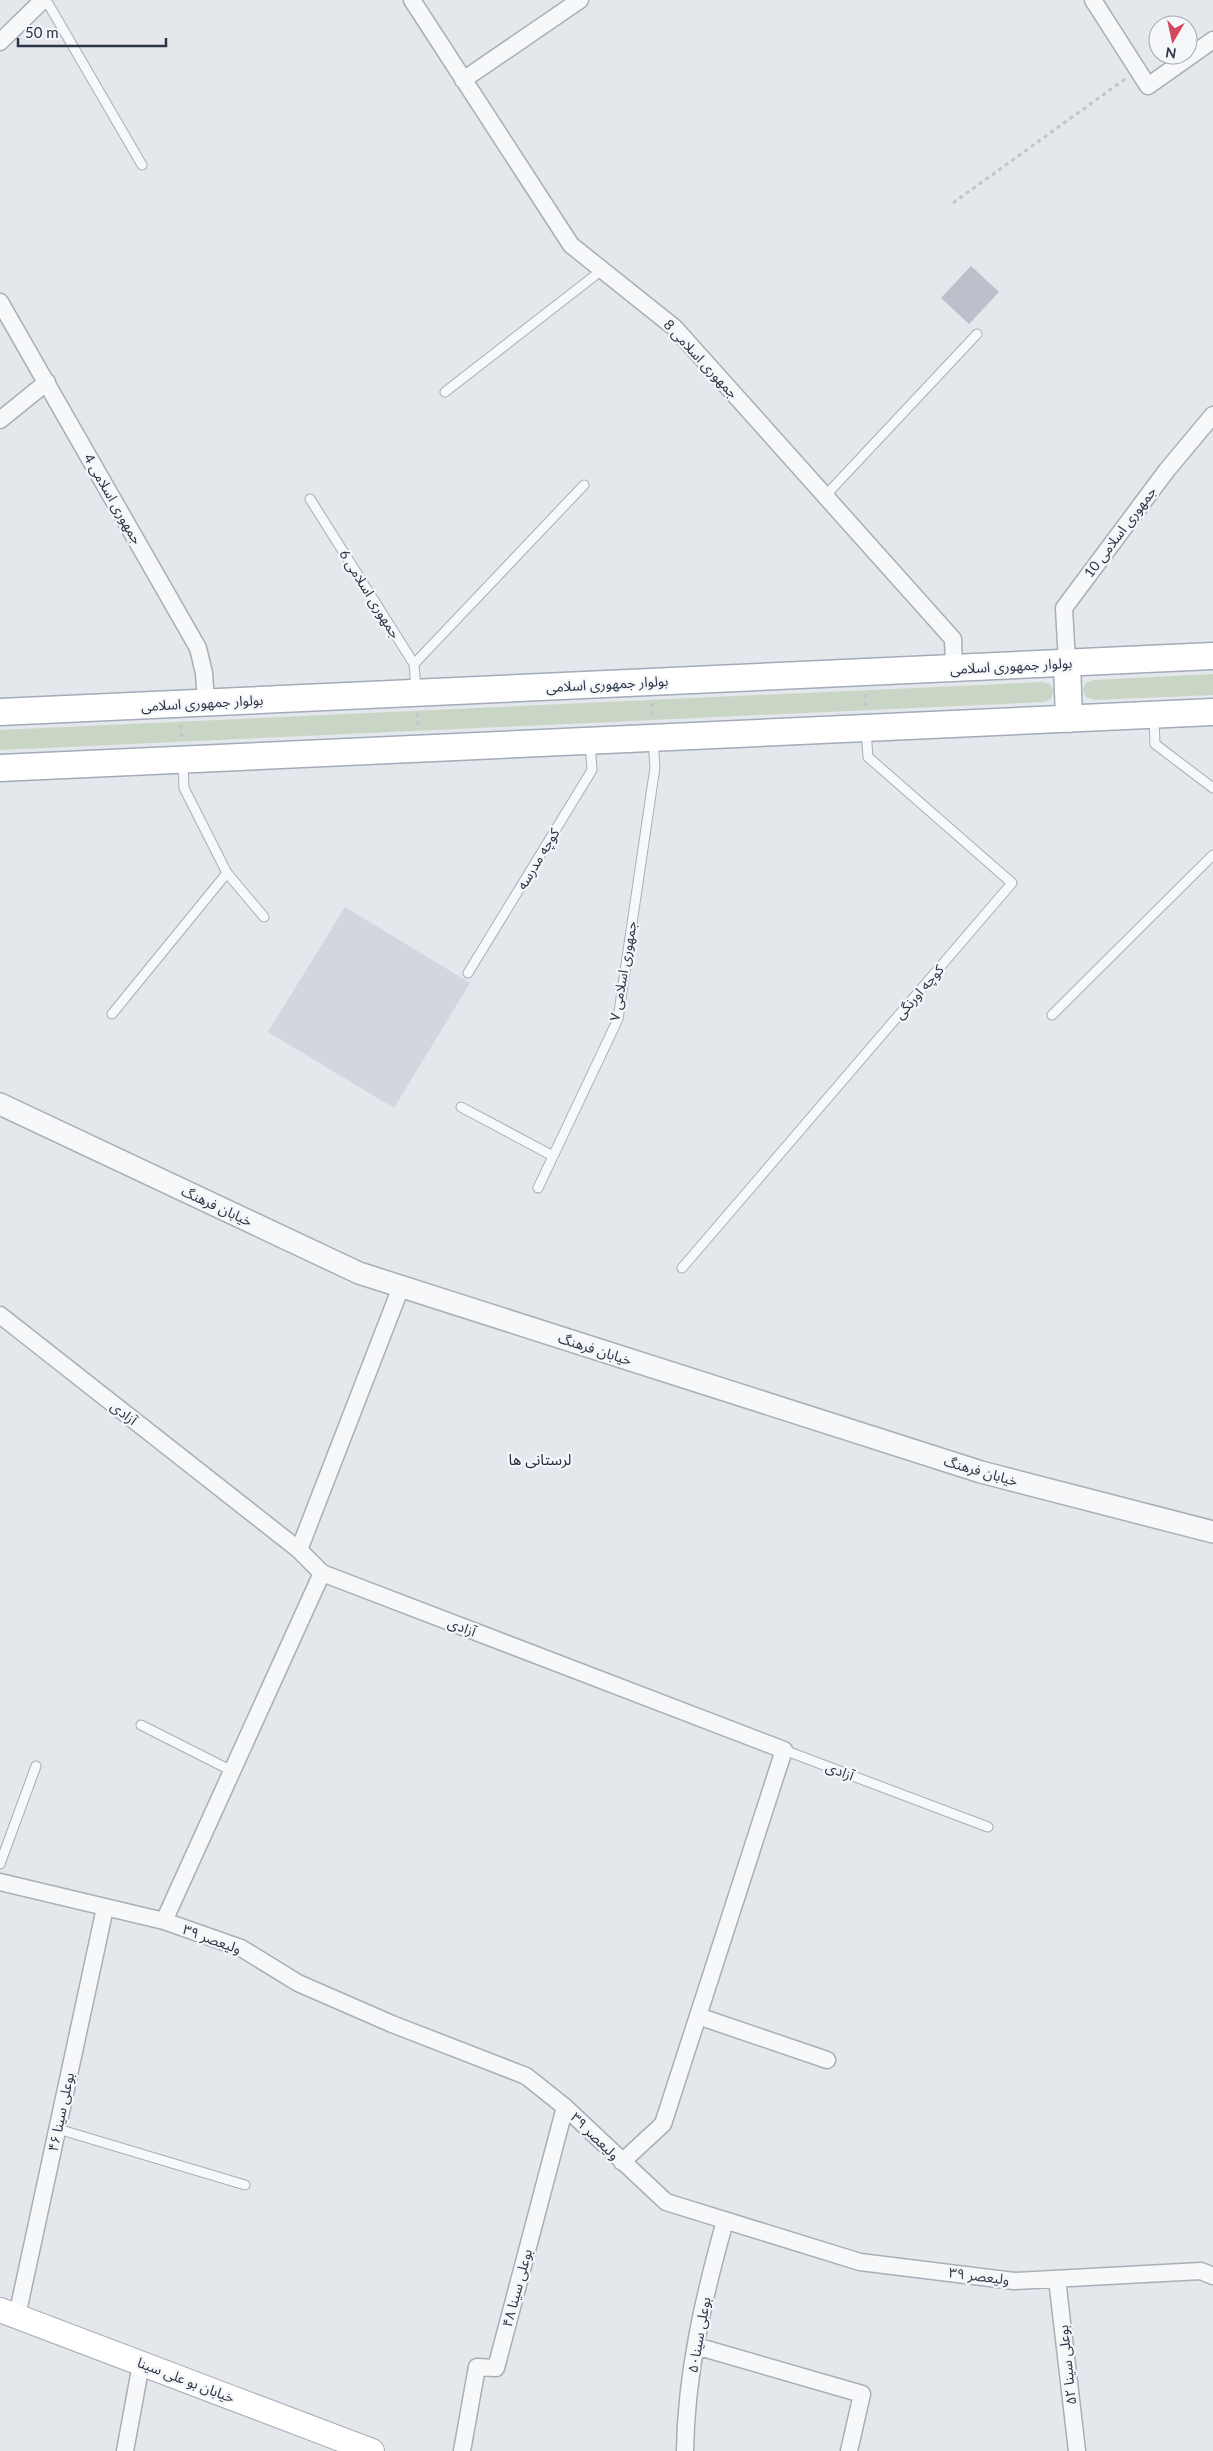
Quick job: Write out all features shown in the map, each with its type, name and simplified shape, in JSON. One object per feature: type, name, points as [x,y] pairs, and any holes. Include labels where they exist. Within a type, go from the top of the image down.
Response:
[{"type":"main road","name":"بولوار جمهوری اسلامی","points":[[0,712],[1213,656]]},
{"type":"main road","points":[[1067,663],[1070,719]]},
{"type":"main road","points":[[0,768],[1213,712]]},
{"type":"main road","name":"خیابان بو علی سینا","points":[[8,2313],[372,2451]]},
{"type":"street","points":[[0,42],[45,0]]},
{"type":"street","name":"جمهوری اسلامی 8","points":[[412,0],[571,245],[675,328],[953,639],[954,668]]},
{"type":"street","points":[[464,80],[580,0]]},
{"type":"street","points":[[1094,0],[1148,86],[1213,40]]},
{"type":"street","name":"جمهوری اسلامی 4","points":[[0,302],[198,648],[204,673],[206,702]]},
{"type":"street","points":[[0,420],[47,382]]},
{"type":"street","name":"جمهوری اسلامی 10","points":[[1067,663],[1064,608],[1167,470],[1213,415]]},
{"type":"street","name":"خیابان فرهنگ","points":[[0,1104],[358,1273],[982,1472],[1213,1532]]},
{"type":"street","points":[[299,1550],[401,1286]]},
{"type":"street","name":"آزادی","points":[[0,1315],[299,1550],[322,1572],[784,1750]]},
{"type":"street","points":[[164,1921],[322,1572]]},
{"type":"street","points":[[622,2162],[664,2124],[784,1750]]},
{"type":"street","name":"ولیعصر ۳۹","points":[[0,1882],[164,1921],[241,1948],[298,1983],[392,2024],[526,2076],[565,2107],[666,2202],[860,2262],[1014,2281],[1201,2271],[1213,2276]]},
{"type":"street","name":"بوعلی سینا ۴۶","points":[[8,2313],[58,2128],[105,1908]]},
{"type":"street","points":[[698,2016],[827,2060]]},
{"type":"street","name":"بوعلی سینا ۴۸","points":[[462,2451],[477,2367],[496,2368],[565,2107]]},
{"type":"street","name":"بوعلی سینا۵۰","points":[[685,2451],[690,2387],[696,2346],[710,2275],[725,2221]]},
{"type":"street","name":"بوعلی سینا ۵۲","points":[[1057,2279],[1076,2451]]},
{"type":"street","points":[[696,2346],[862,2394],[849,2451]]},
{"type":"street","points":[[125,2451],[142,2364]]},
{"type":"lane","points":[[45,0],[142,166]]},
{"type":"lane","points":[[445,392],[602,270]]},
{"type":"lane","points":[[825,496],[977,334]]},
{"type":"lane","points":[[414,664],[584,485]]},
{"type":"lane","name":"جمهوری اسلامی 6","points":[[310,499],[414,664],[416,693]]},
{"type":"lane","points":[[1154,715],[1155,744],[1213,788]]},
{"type":"lane","name":"کوچه اورنگی","points":[[682,1268],[1012,884],[868,757],[866,728]]},
{"type":"lane","name":"جمهوری اسلامی ۷","points":[[538,1188],[618,1019],[654,767],[653,738]]},
{"type":"lane","name":"کوچه مدرسه","points":[[468,973],[592,770],[590,740]]},
{"type":"lane","points":[[183,759],[184,788],[226,873],[264,917]]},
{"type":"lane","points":[[1052,1014],[1213,855]]},
{"type":"lane","points":[[112,1014],[226,873]]},
{"type":"lane","points":[[461,1107],[553,1156]]},
{"type":"lane","points":[[141,1726],[232,1771]]},
{"type":"lane","name":"آزادی","points":[[784,1750],[988,1827]]},
{"type":"lane","points":[[0,1864],[36,1766]]},
{"type":"lane","points":[[58,2128],[245,2185]]},
{"type":"path","points":[[953,203],[1138,70]]},
{"type":"shaded area","points":[[345,907],[470,983],[394,1108],[268,1032]]},
{"type":"green space","points":[[1213,674],[1213,695],[1094,700],[1086,697],[1083,690],[1086,683],[1093,680]]},
{"type":"green space","points":[[1043,682],[1050,684],[1054,691],[1051,699],[1044,702],[0,750],[0,730]]},
{"type":"building","points":[[971,266],[999,292],[969,324],[941,298]]},
{"type":"district","name":"لرستانی ها","points":[[540,1460]]}]
